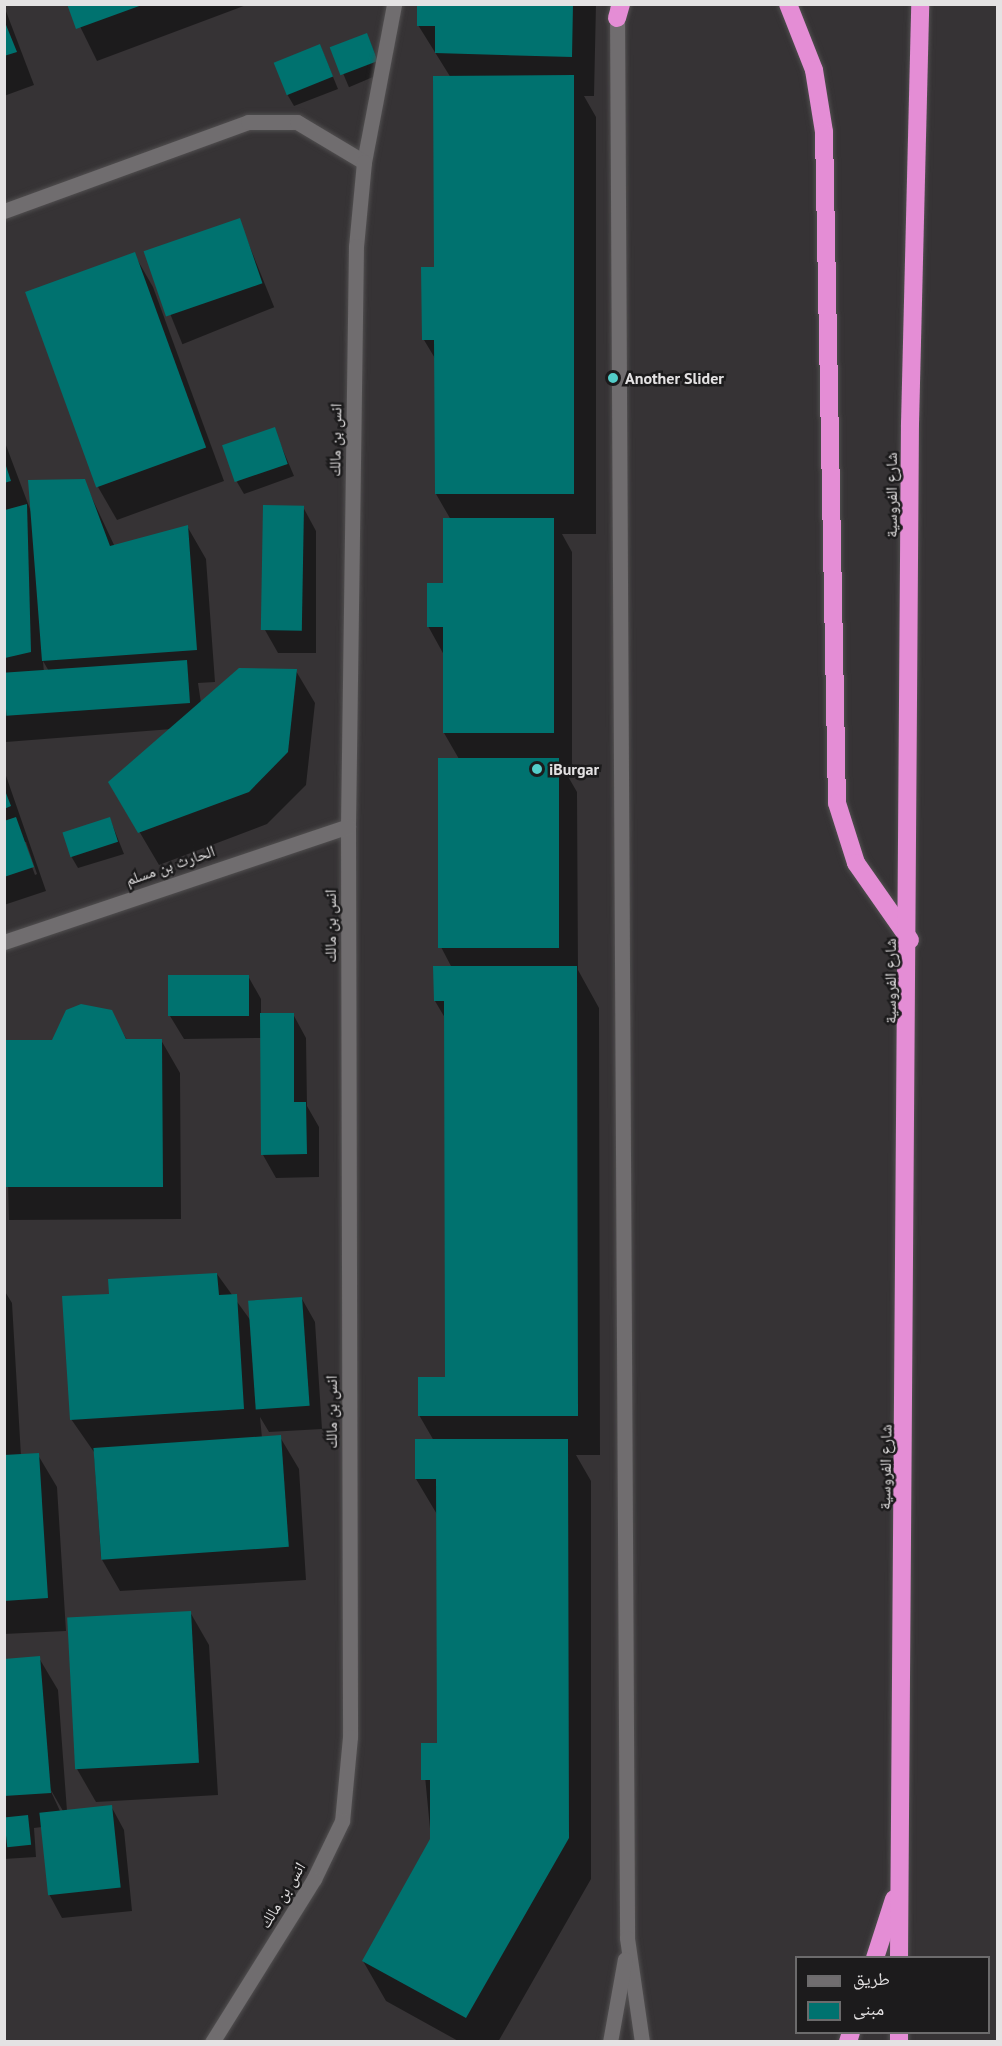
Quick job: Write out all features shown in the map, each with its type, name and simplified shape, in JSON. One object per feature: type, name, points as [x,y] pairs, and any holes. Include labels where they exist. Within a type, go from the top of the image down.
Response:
[{"type":"highway","points":[[788,4],[814,70],[824,132],[837,803],[856,863],[910,940]]},
{"type":"highway","name":"شارع الفروسية","points":[[899,1956],[910,940],[910,436],[920,4]]},
{"type":"highway","points":[[876,1956],[899,1883]]},
{"type":"street","name":"انس بن مالك","points":[[212,2042],[314,1879],[342,1821],[350,1737],[348,826],[356,246],[364,162],[394,4]]},
{"type":"street","points":[[618,9],[627,1938],[642,2042]]},
{"type":"street","points":[[4,211],[248,122],[297,122],[364,162]]},
{"type":"street","name":"الحارث بن مسلم","points":[[4,942],[348,826]]},
{"type":"street","points":[[610,2042],[627,1938]]},
{"type":"building","points":[[67,4],[142,4],[142,5],[76,29]]},
{"type":"building","points":[[417,4],[573,4],[572,57],[435,53],[435,26],[417,26]]},
{"type":"building","points":[[4,20],[17,52],[4,56]]},
{"type":"building","points":[[367,33],[378,61],[340,75],[330,47]]},
{"type":"building","points":[[320,44],[333,76],[287,95],[274,63]]},
{"type":"building","points":[[574,75],[574,494],[435,494],[434,340],[422,340],[421,267],[434,267],[433,76]]},
{"type":"building","points":[[240,218],[262,283],[166,316],[144,251]]},
{"type":"building","points":[[135,252],[206,447],[96,487],[25,292]]},
{"type":"building","points":[[275,427],[288,464],[235,482],[222,445]]},
{"type":"building","points":[[4,460],[11,481],[4,483]]},
{"type":"building","points":[[85,479],[110,546],[188,525],[197,650],[42,661],[28,480]]},
{"type":"building","points":[[27,504],[31,652],[5,658],[5,510]]},
{"type":"building","points":[[263,505],[304,506],[302,631],[261,630]]},
{"type":"building","points":[[443,518],[554,518],[554,733],[443,733],[443,627],[427,627],[427,583],[443,583]]},
{"type":"building","points":[[187,660],[190,703],[6,716],[4,673]]},
{"type":"building","points":[[239,668],[297,669],[288,752],[249,792],[138,833],[108,782]]},
{"type":"building","points":[[438,758],[559,758],[559,948],[438,948]]},
{"type":"building","points":[[4,788],[11,806],[4,809]]},
{"type":"building","points":[[16,817],[34,867],[4,877],[4,821]]},
{"type":"building","points":[[110,817],[118,842],[70,857],[62,832]]},
{"type":"building","points":[[433,966],[577,966],[578,1416],[418,1416],[418,1377],[445,1377],[444,1001],[434,1001]]},
{"type":"building","points":[[168,975],[249,975],[249,1016],[168,1016]]},
{"type":"building","points":[[81,1004],[112,1010],[126,1039],[162,1039],[163,1187],[4,1187],[4,1040],[52,1040],[66,1010]]},
{"type":"building","points":[[260,1013],[294,1013],[294,1102],[306,1102],[307,1154],[261,1155]]},
{"type":"building","points":[[217,1273],[219,1295],[237,1294],[244,1409],[70,1420],[62,1296],[109,1294],[108,1279]]},
{"type":"building","points":[[302,1297],[310,1406],[256,1410],[248,1301]]},
{"type":"building","points":[[281,1435],[289,1547],[101,1560],[93,1448]]},
{"type":"building","points":[[415,1439],[568,1439],[569,1838],[466,2018],[362,1961],[430,1839],[430,1780],[421,1780],[421,1743],[437,1743],[436,1479],[415,1479]]},
{"type":"building","points":[[39,1453],[48,1598],[4,1601],[4,1455]]},
{"type":"building","points":[[191,1611],[199,1763],[75,1769],[67,1617]]},
{"type":"building","points":[[40,1656],[51,1793],[4,1796],[4,1659]]},
{"type":"building","points":[[112,1805],[121,1888],[48,1895],[39,1813]]},
{"type":"building","points":[[28,1815],[31,1845],[7,1847],[4,1818]]},
{"type":"place","name":"Another Slider","points":[[613,378]]},
{"type":"place","name":"iBurgar","points":[[537,769]]}]
